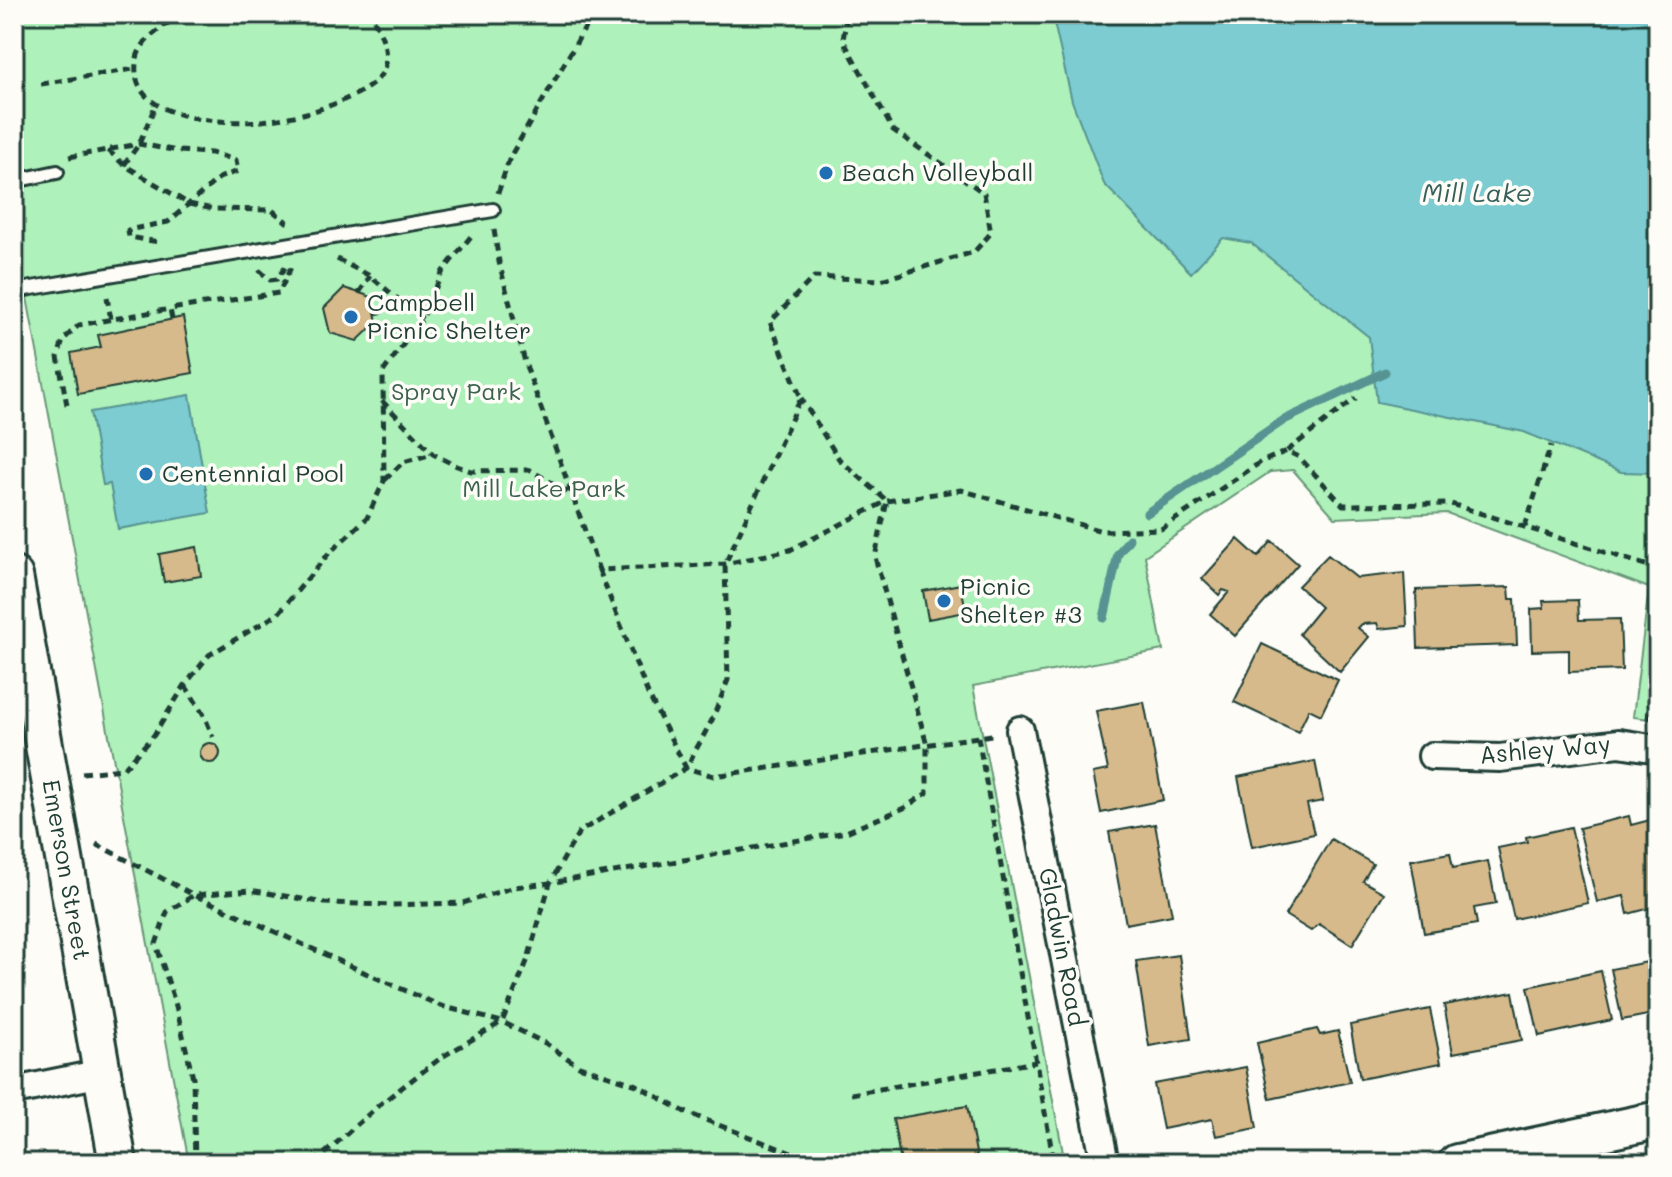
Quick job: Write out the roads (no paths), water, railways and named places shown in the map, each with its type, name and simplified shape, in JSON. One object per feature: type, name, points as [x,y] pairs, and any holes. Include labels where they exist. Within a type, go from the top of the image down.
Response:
[{"type":"main road","name":"Emerson Street","points":[[14,576],[118,1163]]},
{"type":"main road","points":[[1457,1163],[1658,1120]]},
{"type":"street","name":"Gladwin Road","points":[[1020,730],[1105,1163]]},
{"type":"street","name":"Ashley Way","points":[[1432,756],[1500,758],[1619,743],[1652,747]]},
{"type":"street","points":[[14,1091],[102,1073]]},
{"type":"lane","points":[[14,181],[56,166]]},
{"type":"lane","points":[[14,291],[493,210]]},
{"type":"water","name":"Mill Lake","points":[[1052,14],[1658,14],[1658,473],[1621,472],[1524,432],[1377,402],[1369,337],[1251,243],[1223,238],[1191,273],[1104,184],[1072,101]]},
{"type":"water","points":[[190,395],[210,513],[118,529],[110,484],[103,485],[90,412]]},
{"type":"waterway","points":[[1147,513],[1284,420],[1385,372]]},
{"type":"waterway","points":[[1104,618],[1118,554],[1129,539]]},
{"type":"place","name":"Beach Volleyball","points":[[826,173]]},
{"type":"place","name":"Campbell Picnic Shelter","points":[[351,317]]},
{"type":"place","name":"Centennial Pool","points":[[146,474]]},
{"type":"place","name":"Picnic Shelter #3","points":[[944,601]]},
{"type":"park label","name":"Spray Park","points":[[456,392]]},
{"type":"park label","name":"Mill Lake Park","points":[[544,489]]}]
